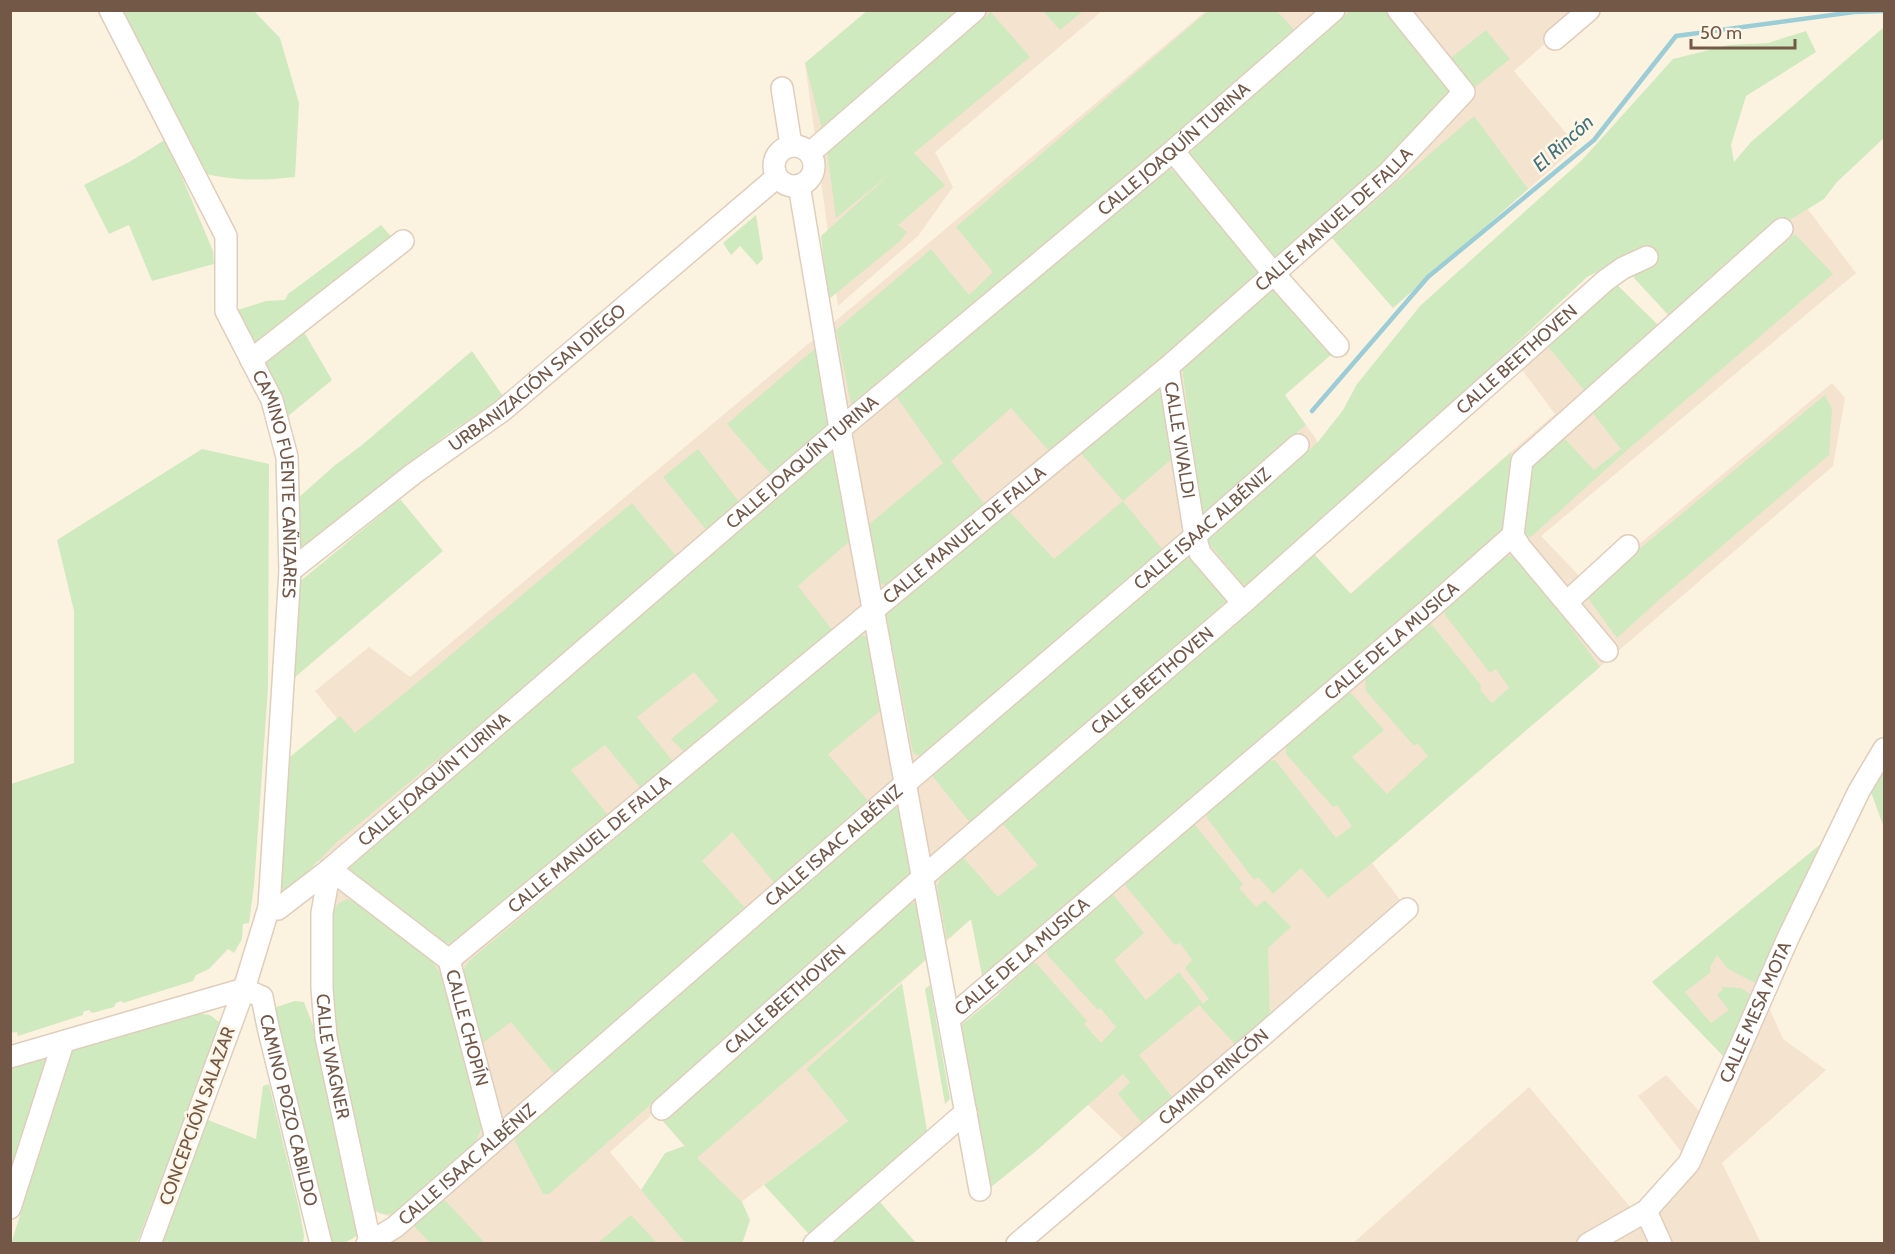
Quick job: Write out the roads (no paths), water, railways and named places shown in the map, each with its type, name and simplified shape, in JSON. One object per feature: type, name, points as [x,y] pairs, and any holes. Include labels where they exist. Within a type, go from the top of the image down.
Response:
[{"type":"street","name":"CAMINO FUENTE CAÑIZARES","points":[[110,10],[226,236],[226,311],[272,400],[287,458],[290,571],[269,907],[244,989]]},
{"type":"street","points":[[782,88],[800,149],[814,166],[810,178],[799,185],[787,185],[777,177],[774,164],[776,157],[784,147],[800,149],[975,10]]},
{"type":"street","name":"CALLE JOAQUÍN TURINA","points":[[269,907],[278,909],[330,868],[840,429],[1173,151],[1334,10]]},
{"type":"street","name":"CALLE MANUEL DE FALLA","points":[[448,960],[1168,367],[1389,172],[1464,92],[1398,10]]},
{"type":"street","points":[[1555,39],[1589,10]]},
{"type":"street","points":[[1173,151],[1274,274],[1338,346]]},
{"type":"street","name":"URBANIZACIÓN SAN DIEGO","points":[[290,571],[413,474],[502,411],[777,177]]},
{"type":"street","points":[[799,185],[840,429],[980,1190]]},
{"type":"street","points":[[1607,651],[1520,547],[1513,534],[1522,460],[1782,229]]},
{"type":"street","points":[[251,360],[403,241]]},
{"type":"street","name":"CALLE BEETHOVEN","points":[[662,1109],[923,877],[1243,603],[1606,280],[1623,268],[1647,257]]},
{"type":"street","name":"CALLE VIVALDI","points":[[1168,367],[1195,536],[1200,553],[1243,603]]},
{"type":"street","name":"CALLE ISAAC ALBÉNIZ","points":[[369,1243],[395,1227],[1298,445]]},
{"type":"street","name":"CALLE DE LA MUSICA","points":[[949,1019],[1418,619],[1513,534]]},
{"type":"street","points":[[1567,603],[1628,546]]},
{"type":"street","name":"CALLE MESA MOTA","points":[[1588,1244],[1646,1211],[1689,1162],[1788,938],[1859,791],[1884,749]]},
{"type":"street","name":"CALLE CHOPÍN","points":[[330,868],[448,960],[496,1138]]},
{"type":"street","name":"CALLE WAGNER","points":[[330,868],[322,914],[322,988],[326,1037],[369,1243]]},
{"type":"street","name":"CAMINO RINCÓN","points":[[1017,1244],[1407,909]]},
{"type":"street","points":[[10,1057],[244,989]]},
{"type":"street","name":"CONCEPCIÓN SALAZAR","points":[[150,1244],[244,989]]},
{"type":"street","name":"CAMINO POZO CABILDO","points":[[244,989],[262,997],[321,1244]]},
{"type":"street","points":[[10,1208],[63,1042]]},
{"type":"street","points":[[814,1244],[966,1112]]},
{"type":"street","points":[[1646,1211],[1661,1244]]},
{"type":"waterway","name":"El Rincón","points":[[1312,411],[1428,277],[1594,140],[1676,36],[1854,12],[1884,11]]}]
